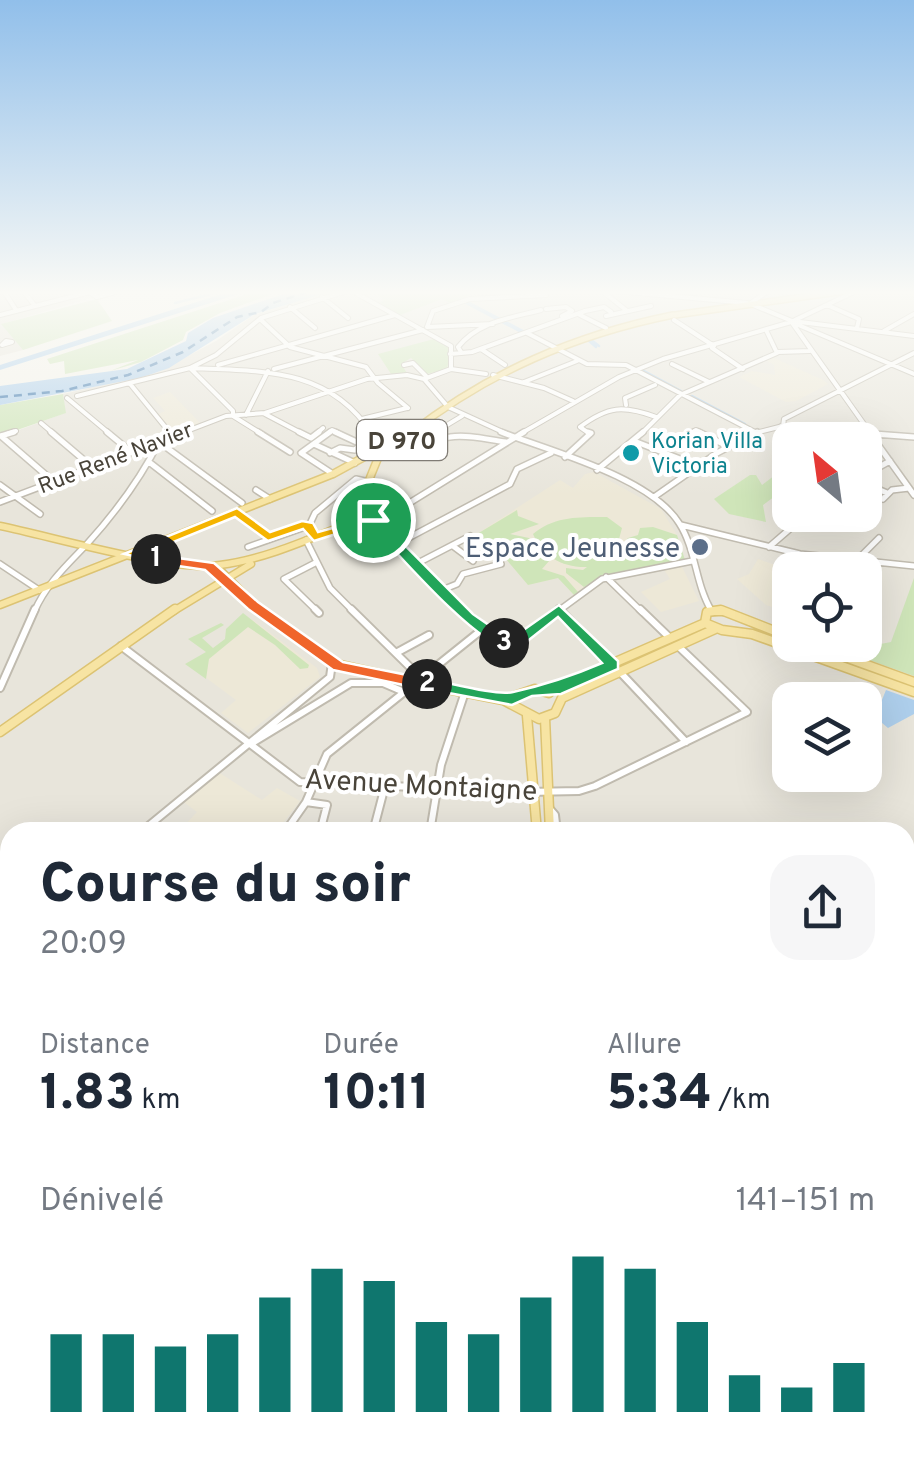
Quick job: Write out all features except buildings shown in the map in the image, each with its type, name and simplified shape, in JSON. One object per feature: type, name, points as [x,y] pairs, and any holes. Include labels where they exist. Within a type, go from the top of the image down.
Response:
[{"type":"main road","name":"D 970","points":[[347,526],[359,515],[376,460],[389,447],[490,374],[522,359]]},
{"type":"main road","name":"D 970","points":[[490,374],[526,359]]},
{"type":"main road","points":[[0,605],[333,474],[389,447]]},
{"type":"main road","points":[[342,470],[363,464],[373,469]]},
{"type":"main road","points":[[365,497],[365,511],[373,520]]},
{"type":"main road","points":[[0,526],[131,554],[212,566],[264,556]]},
{"type":"main road","points":[[0,732],[226,578],[264,556],[347,526]]},
{"type":"main road","points":[[212,566],[253,605],[332,663],[363,672],[421,680],[503,700],[523,712],[546,718],[558,704],[616,668]]},
{"type":"main road","points":[[715,630],[706,623],[704,615],[711,610],[772,631]]},
{"type":"main road","points":[[732,628],[734,618]]},
{"type":"main road","points":[[675,643],[706,623]]},
{"type":"main road","points":[[503,700],[529,690],[547,692],[675,643],[732,628],[914,692]]},
{"type":"main road","points":[[318,652],[363,672]]},
{"type":"main road","points":[[859,662],[914,682]]},
{"type":"main road","points":[[547,692],[558,704]]},
{"type":"main road","points":[[520,696],[536,822]]},
{"type":"main road","points":[[546,718],[551,822]]},
{"type":"street","points":[[77,396],[131,386],[208,359]]},
{"type":"street","points":[[212,368],[245,359]]},
{"type":"street","points":[[246,416],[268,371],[313,359]]},
{"type":"street","points":[[343,359],[362,365],[408,408],[362,419]]},
{"type":"street","points":[[450,359],[450,369]]},
{"type":"street","points":[[497,359],[506,365]]},
{"type":"street","points":[[347,526],[390,515],[574,402],[636,370],[676,359]]},
{"type":"street","points":[[730,359],[744,370]]},
{"type":"street","points":[[598,470],[682,394],[764,359]]},
{"type":"street","points":[[818,359],[863,422]]},
{"type":"street","points":[[880,359],[914,374]]},
{"type":"street","points":[[783,422],[900,359]]},
{"type":"street","points":[[523,383],[578,360],[593,365],[623,364],[656,385],[682,394],[756,433]]},
{"type":"street","points":[[668,362],[710,383]]},
{"type":"street","points":[[404,365],[416,365],[446,404],[463,416],[510,440],[598,470],[654,497],[681,525],[711,610]]},
{"type":"street","points":[[194,367],[268,371],[326,388],[362,419],[376,441],[389,447],[414,446],[454,436],[510,440]]},
{"type":"street","points":[[194,367],[232,414],[290,452]]},
{"type":"street","points":[[232,414],[264,413],[326,388],[375,380],[426,378],[450,369],[490,374],[574,402]]},
{"type":"street","points":[[656,385],[660,391]]},
{"type":"street","points":[[626,405],[625,398],[643,386],[656,385]]},
{"type":"street","points":[[131,386],[172,435]]},
{"type":"street","points":[[446,404],[466,398],[471,391]]},
{"type":"street","points":[[68,398],[130,451]]},
{"type":"street","points":[[565,458],[591,434],[580,428],[610,405],[626,405],[656,417]]},
{"type":"street","points":[[264,413],[310,438],[323,428]]},
{"type":"street","name":"Rue René Navier","points":[[0,502],[232,414]]},
{"type":"street","points":[[414,446],[463,416]]},
{"type":"street","points":[[41,423],[91,466]]},
{"type":"street","points":[[654,497],[729,447],[772,429]]},
{"type":"street","points":[[330,453],[340,448],[354,450],[361,444],[332,430],[300,454],[333,474]]},
{"type":"street","points":[[0,436],[16,431]]},
{"type":"street","points":[[662,452],[694,431],[729,447]]},
{"type":"street","points":[[882,434],[914,437]]},
{"type":"street","points":[[0,436],[53,481]]},
{"type":"street","points":[[0,688],[42,588],[86,544],[141,478],[159,441],[242,503]]},
{"type":"street","points":[[634,441],[698,466]]},
{"type":"street","points":[[316,445],[356,463]]},
{"type":"street","points":[[882,450],[913,493]]},
{"type":"street","points":[[397,544],[510,484],[517,470],[551,453]]},
{"type":"street","points":[[882,465],[890,461]]},
{"type":"street","points":[[149,462],[212,510]]},
{"type":"street","points":[[900,476],[914,477]]},
{"type":"street","points":[[370,482],[356,480],[315,513],[308,526],[310,538],[330,588],[421,680]]},
{"type":"street","points":[[0,486],[40,514]]},
{"type":"street","points":[[256,490],[270,499]]},
{"type":"street","points":[[882,494],[913,493]]},
{"type":"street","points":[[237,512],[268,537]]},
{"type":"street","points":[[373,520],[442,590],[505,644],[515,643],[606,577],[692,562]]},
{"type":"street","points":[[681,525],[795,552]]},
{"type":"street","points":[[248,546],[308,526]]},
{"type":"street","points":[[768,548],[786,532]]},
{"type":"street","points":[[416,564],[470,536]]},
{"type":"street","points":[[865,552],[879,538]]},
{"type":"street","points":[[452,545],[473,561]]},
{"type":"street","points":[[317,562],[284,579],[320,613]]},
{"type":"street","points":[[882,563],[914,566]]},
{"type":"street","points":[[0,564],[42,588]]},
{"type":"street","points":[[442,590],[472,570],[501,564]]},
{"type":"street","points":[[606,577],[675,643]]},
{"type":"street","points":[[559,610],[686,742]]},
{"type":"street","points":[[293,822],[328,754],[484,628]]},
{"type":"street","points":[[396,653],[429,635]]},
{"type":"street","name":"Avenue Montaigne","points":[[121,646],[294,779],[548,792],[595,786],[747,712],[675,643]]},
{"type":"street","points":[[153,822],[330,678],[332,663]]},
{"type":"street","points":[[249,743],[351,682],[383,683],[404,692]]},
{"type":"street","points":[[431,822],[436,788],[465,692]]},
{"type":"street","points":[[375,822],[385,786]]},
{"type":"street","points":[[306,802],[327,804],[322,822]]},
{"type":"shaded area","points":[[182,359],[914,359],[914,822],[0,822],[0,437],[65,413],[63,394],[158,372]]},
{"type":"shaded area","points":[[777,359],[828,384],[796,401],[786,402],[739,377],[752,371],[775,375],[774,365],[766,360]]},
{"type":"shaded area","points":[[170,392],[200,423],[173,433],[156,415],[165,411],[153,398]]},
{"type":"shaded area","points":[[594,472],[661,509],[677,535],[574,595],[559,578],[528,585],[500,552],[489,555],[472,537],[560,480],[573,488],[585,474]]},
{"type":"shaded area","points":[[758,559],[772,564],[772,607],[737,579],[749,574]]},
{"type":"shaded area","points":[[681,565],[699,601],[661,612],[641,592],[670,579],[663,568]]},
{"type":"shaded area","points":[[253,620],[317,668],[320,677],[248,733],[221,713],[236,700],[190,666]]},
{"type":"shaded area","points":[[218,772],[262,800],[277,788],[300,801],[284,822],[188,822],[197,812],[181,800]]},
{"type":"green space","points":[[47,359],[146,359],[110,371],[138,360],[65,374],[64,361],[50,364]]},
{"type":"green space","points":[[381,359],[409,359],[401,364],[409,376],[393,377]]},
{"type":"green space","points":[[412,359],[449,359],[447,369],[427,374]]},
{"type":"green space","points":[[63,394],[66,413],[0,436],[0,405]]},
{"type":"green space","points":[[750,475],[756,475],[762,485],[772,477],[772,498],[763,505],[766,522],[729,514],[714,499]]},
{"type":"green space","points":[[517,510],[518,516],[539,524],[510,534],[529,538],[550,560],[542,569],[564,576],[578,592],[574,595],[558,578],[528,585],[500,552],[489,555],[472,537]]},
{"type":"green space","points":[[607,517],[622,528],[615,554],[628,538],[638,535],[640,528],[653,527],[677,535],[685,560],[603,576],[584,587],[566,573],[566,568],[587,567],[554,559],[533,534],[559,521]]},
{"type":"green space","points":[[914,578],[914,676],[875,662],[882,662],[882,644],[891,642]]},
{"type":"green space","points":[[243,613],[308,668],[300,669],[248,627],[209,659],[206,679],[185,664],[206,652],[188,639],[221,623],[224,625],[202,638],[213,648],[225,639],[226,629]]},
{"type":"water","points":[[18,359],[34,359],[0,370],[0,365]]},
{"type":"water","points":[[147,359],[183,359],[140,378],[0,405],[0,386],[127,369]]},
{"type":"water","points":[[886,690],[914,700],[914,714],[888,728],[882,723]]},
{"type":"waterway","points":[[644,371],[681,391]]},
{"type":"waterway","points":[[692,396],[745,424]]},
{"type":"ferry route","points":[[0,397],[62,391],[128,375],[166,359]]},
{"type":"place","name":"Korian Villa Victoria","points":[[631,453]]},
{"type":"place","name":"Espace Jeunesse","points":[[700,547]]},
{"type":"route","points":[[237,512],[268,537],[302,525],[308,526],[314,537],[373,520],[468,617],[505,644],[515,643],[559,610],[612,665],[556,690],[529,690],[518,698],[503,700],[346,669],[324,658],[253,605],[209,566],[131,554],[237,512]]}]
